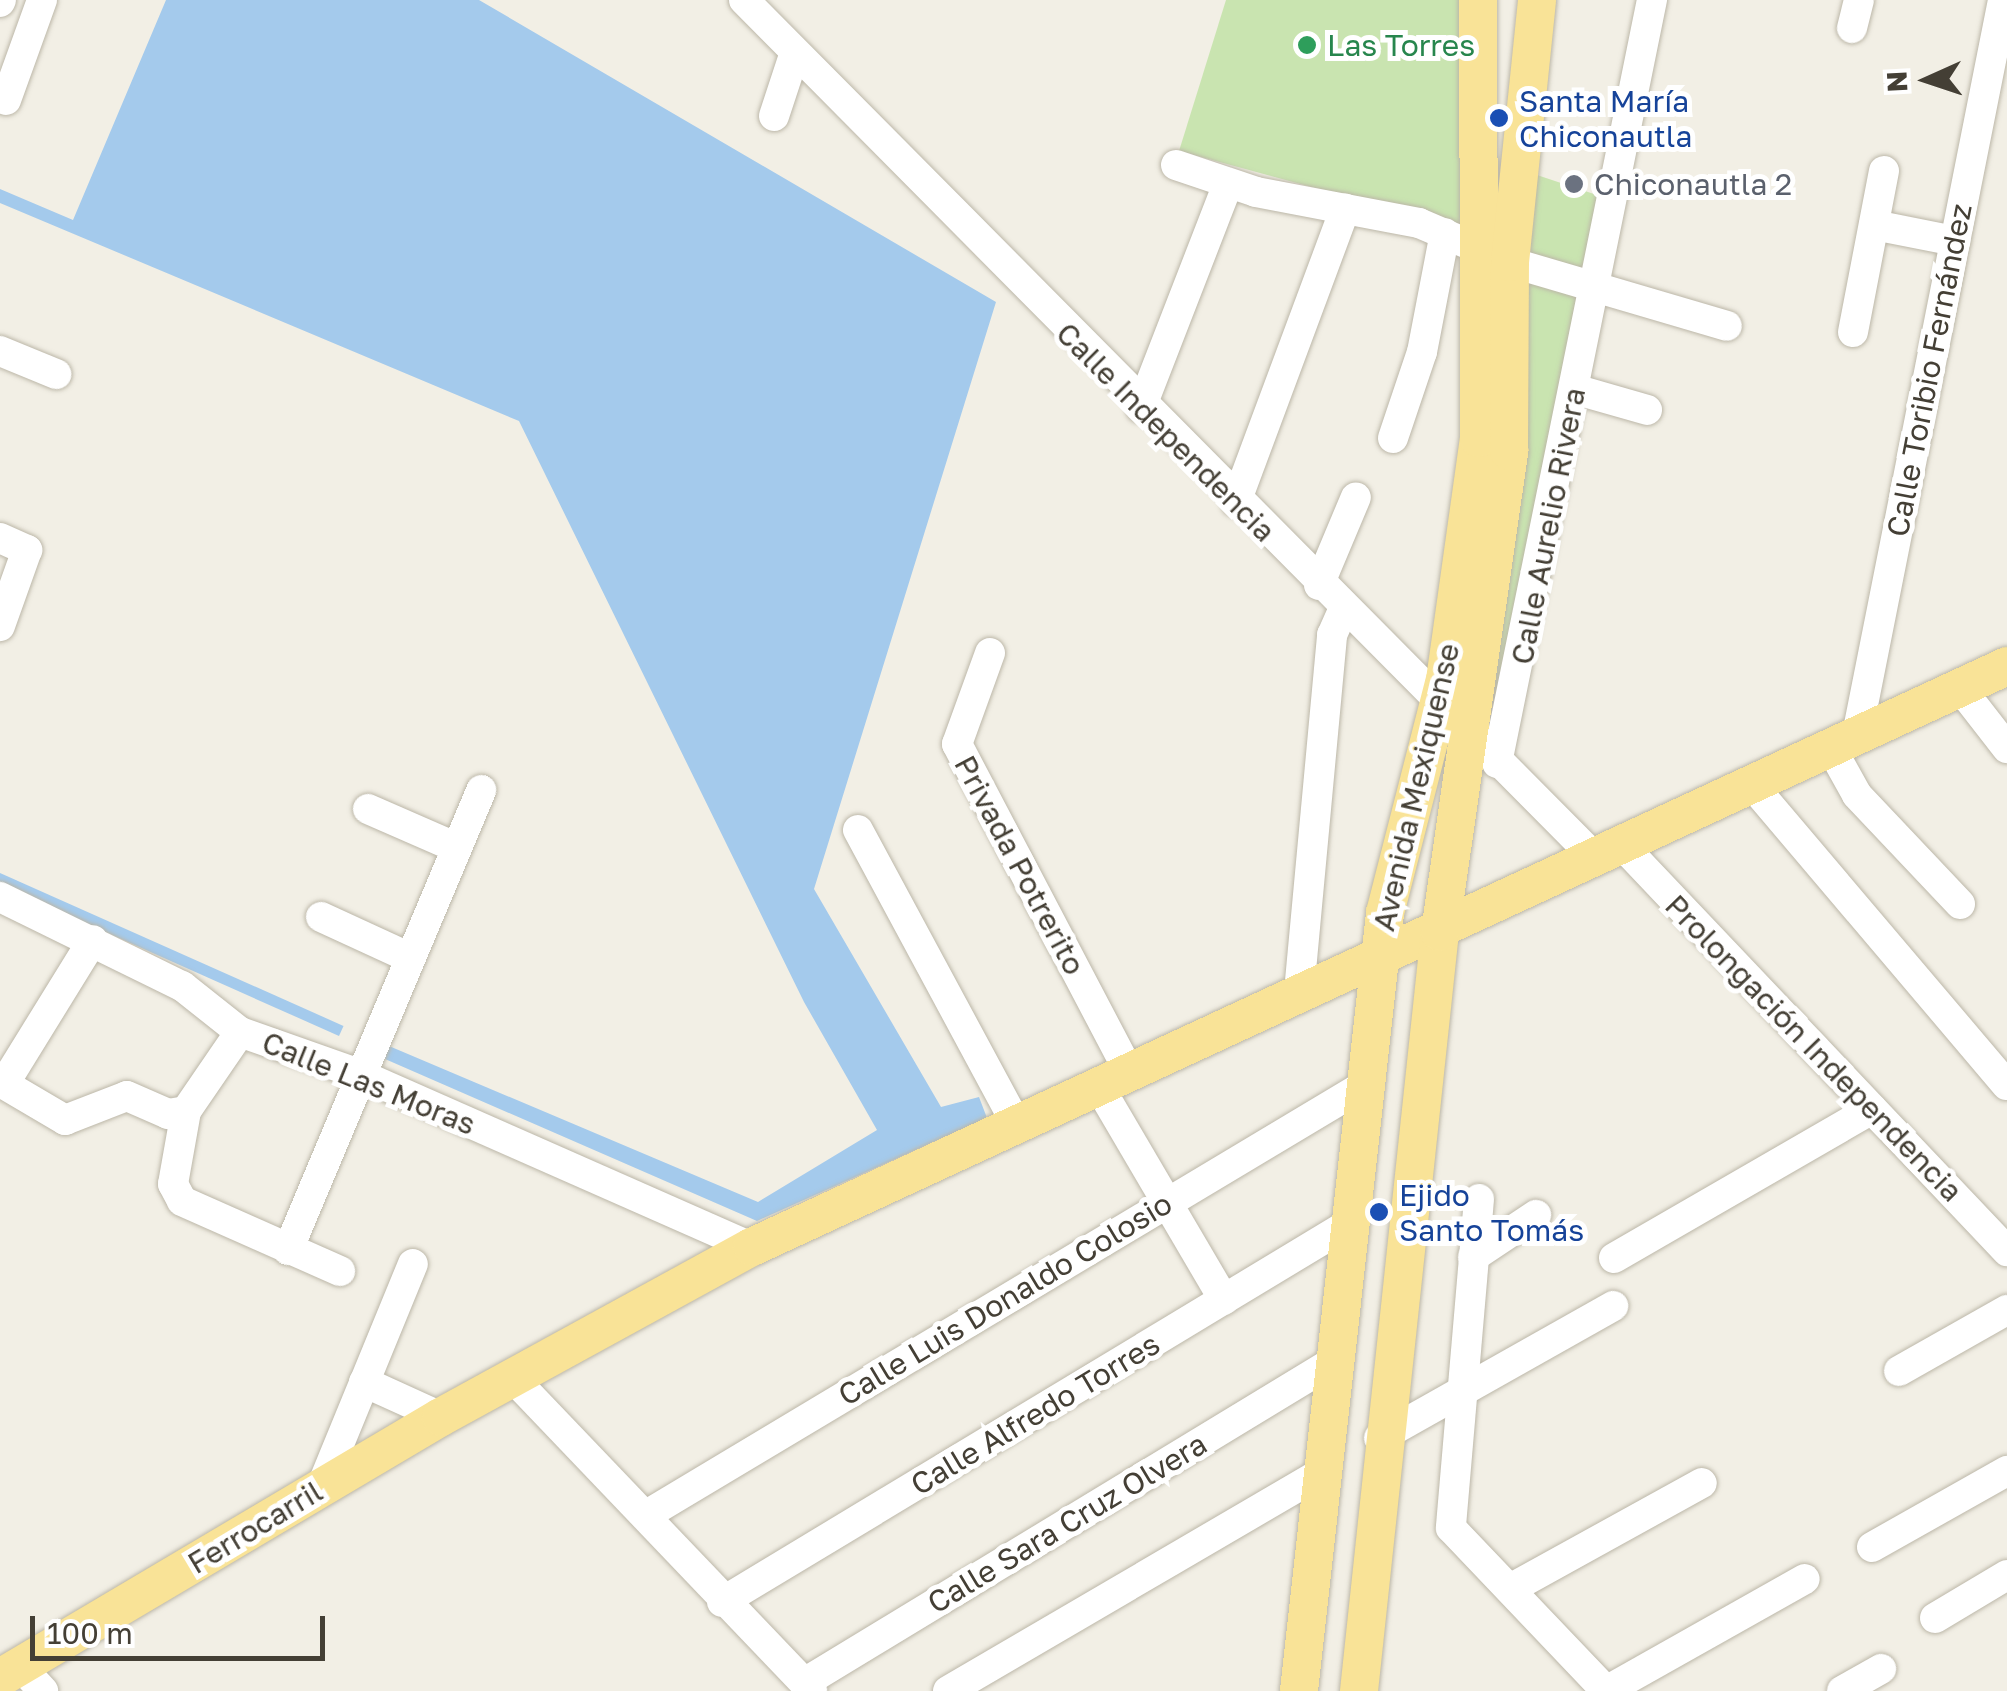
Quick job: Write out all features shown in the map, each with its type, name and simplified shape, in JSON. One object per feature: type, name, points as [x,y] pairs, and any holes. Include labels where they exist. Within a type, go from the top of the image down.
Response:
[{"type":"main road","name":"Avenida Mexiquense","points":[[1359,1691],[1379,1438],[1440,932],[1479,438],[1478,0]]},
{"type":"main road","name":"Avenida Mexiquense","points":[[1477,247],[1537,0]]},
{"type":"main road","name":"Ferrocarril","points":[[21,1678],[441,1416],[752,1247],[1379,955],[1440,932],[1844,745],[2007,666]]},
{"type":"main road","name":"Avenida Mexiquense","points":[[1299,1691],[1318,1475],[1379,955],[1410,795],[1454,718]]},
{"type":"street","points":[[6,100],[42,0]]},
{"type":"street","name":"Calle Independencia","points":[[744,0],[794,56],[1141,408],[1497,763],[1608,851]]},
{"type":"street","name":"Calle Aurelio Rivera","points":[[1497,763],[1652,0]]},
{"type":"street","name":"Calle Toribio Fernández","points":[[1844,745],[1955,241],[2003,0]]},
{"type":"street","points":[[774,116],[794,56]]},
{"type":"street","points":[[1176,165],[1228,184],[1345,209],[1477,247],[1727,326]]},
{"type":"street","points":[[1853,332],[1884,172]]},
{"type":"street","points":[[1141,408],[1228,184]]},
{"type":"street","points":[[1236,502],[1345,209]]},
{"type":"street","points":[[1874,226],[1955,241]]},
{"type":"street","points":[[1393,438],[1422,352],[1477,247]]},
{"type":"street","points":[[0,352],[56,374]]},
{"type":"street","points":[[1574,389],[1647,410]]},
{"type":"street","points":[[1319,585],[1356,497]]},
{"type":"street","points":[[0,538],[27,550],[0,626]]},
{"type":"street","points":[[1300,992],[1332,635],[1343,610]]},
{"type":"street","name":"Privada Potrerito","points":[[990,653],[958,744],[1113,1078],[1163,1204],[1224,1300]]},
{"type":"street","points":[[1960,689],[2007,748]]},
{"type":"street","points":[[1844,745],[1856,795],[1960,904]]},
{"type":"street","points":[[1753,786],[2003,1072]]},
{"type":"street","points":[[288,1250],[481,790]]},
{"type":"street","points":[[368,809],[455,847]]},
{"type":"street","points":[[858,830],[1016,1123]]},
{"type":"street","name":"Prolongación Independencia","points":[[1608,851],[1872,1109],[2007,1251]]},
{"type":"street","name":"Calle Las Moras","points":[[0,897],[182,986],[240,1032],[359,1074],[752,1247]]},
{"type":"street","points":[[320,917],[410,958]]},
{"type":"street","points":[[93,940],[2,1084],[65,1120],[126,1096],[168,1114],[186,1111]]},
{"type":"street","points":[[240,1032],[186,1111],[175,1193],[340,1272]]},
{"type":"street","name":"Calle Luis Donaldo Colosio","points":[[648,1514],[1363,1086]]},
{"type":"street","points":[[1614,1258],[1872,1109]]},
{"type":"street","points":[[1478,1199],[1452,1528],[1606,1691],[1805,1579]]},
{"type":"street","points":[[1473,1257],[1536,1215]]},
{"type":"street","name":"Calle Alfredo Torres","points":[[722,1602],[1347,1225]]},
{"type":"street","points":[[321,1488],[412,1264]]},
{"type":"street","points":[[1379,1438],[1460,1400],[1613,1306]]},
{"type":"street","points":[[1899,1370],[2007,1310]]},
{"type":"street","name":"Calle Sara Cruz Olvera","points":[[808,1687],[1331,1364]]},
{"type":"street","points":[[511,1376],[648,1514],[722,1602],[808,1687]]},
{"type":"street","points":[[364,1382],[441,1416]]},
{"type":"street","points":[[1872,1547],[2007,1471]]},
{"type":"street","points":[[948,1691],[1318,1475]]},
{"type":"street","points":[[1510,1589],[1702,1482]]},
{"type":"street","points":[[1936,1618],[2007,1575]]},
{"type":"street","points":[[1842,1691],[1881,1669]]},
{"type":"green space","points":[[1226,0],[1464,0],[1463,228],[1179,151]]},
{"type":"green space","points":[[1531,173],[1600,196],[1492,727],[1488,720]]},
{"type":"water","points":[[166,0],[479,0],[996,302],[814,889],[941,1107],[979,1097],[987,1118],[757,1221],[385,1059],[389,1046],[758,1202],[877,1130],[804,1002],[519,421],[0,203],[0,189],[73,220]]},
{"type":"water","points":[[0,873],[343,1026],[339,1036],[0,885]]},
{"type":"place","name":"Las Torres","points":[[1307,45]]},
{"type":"place","name":"Santa María Chiconautla","points":[[1499,118]]},
{"type":"place","name":"Chiconautla 2","points":[[1574,184]]},
{"type":"place","name":"Ejido Santo Tomás","points":[[1379,1212]]}]
